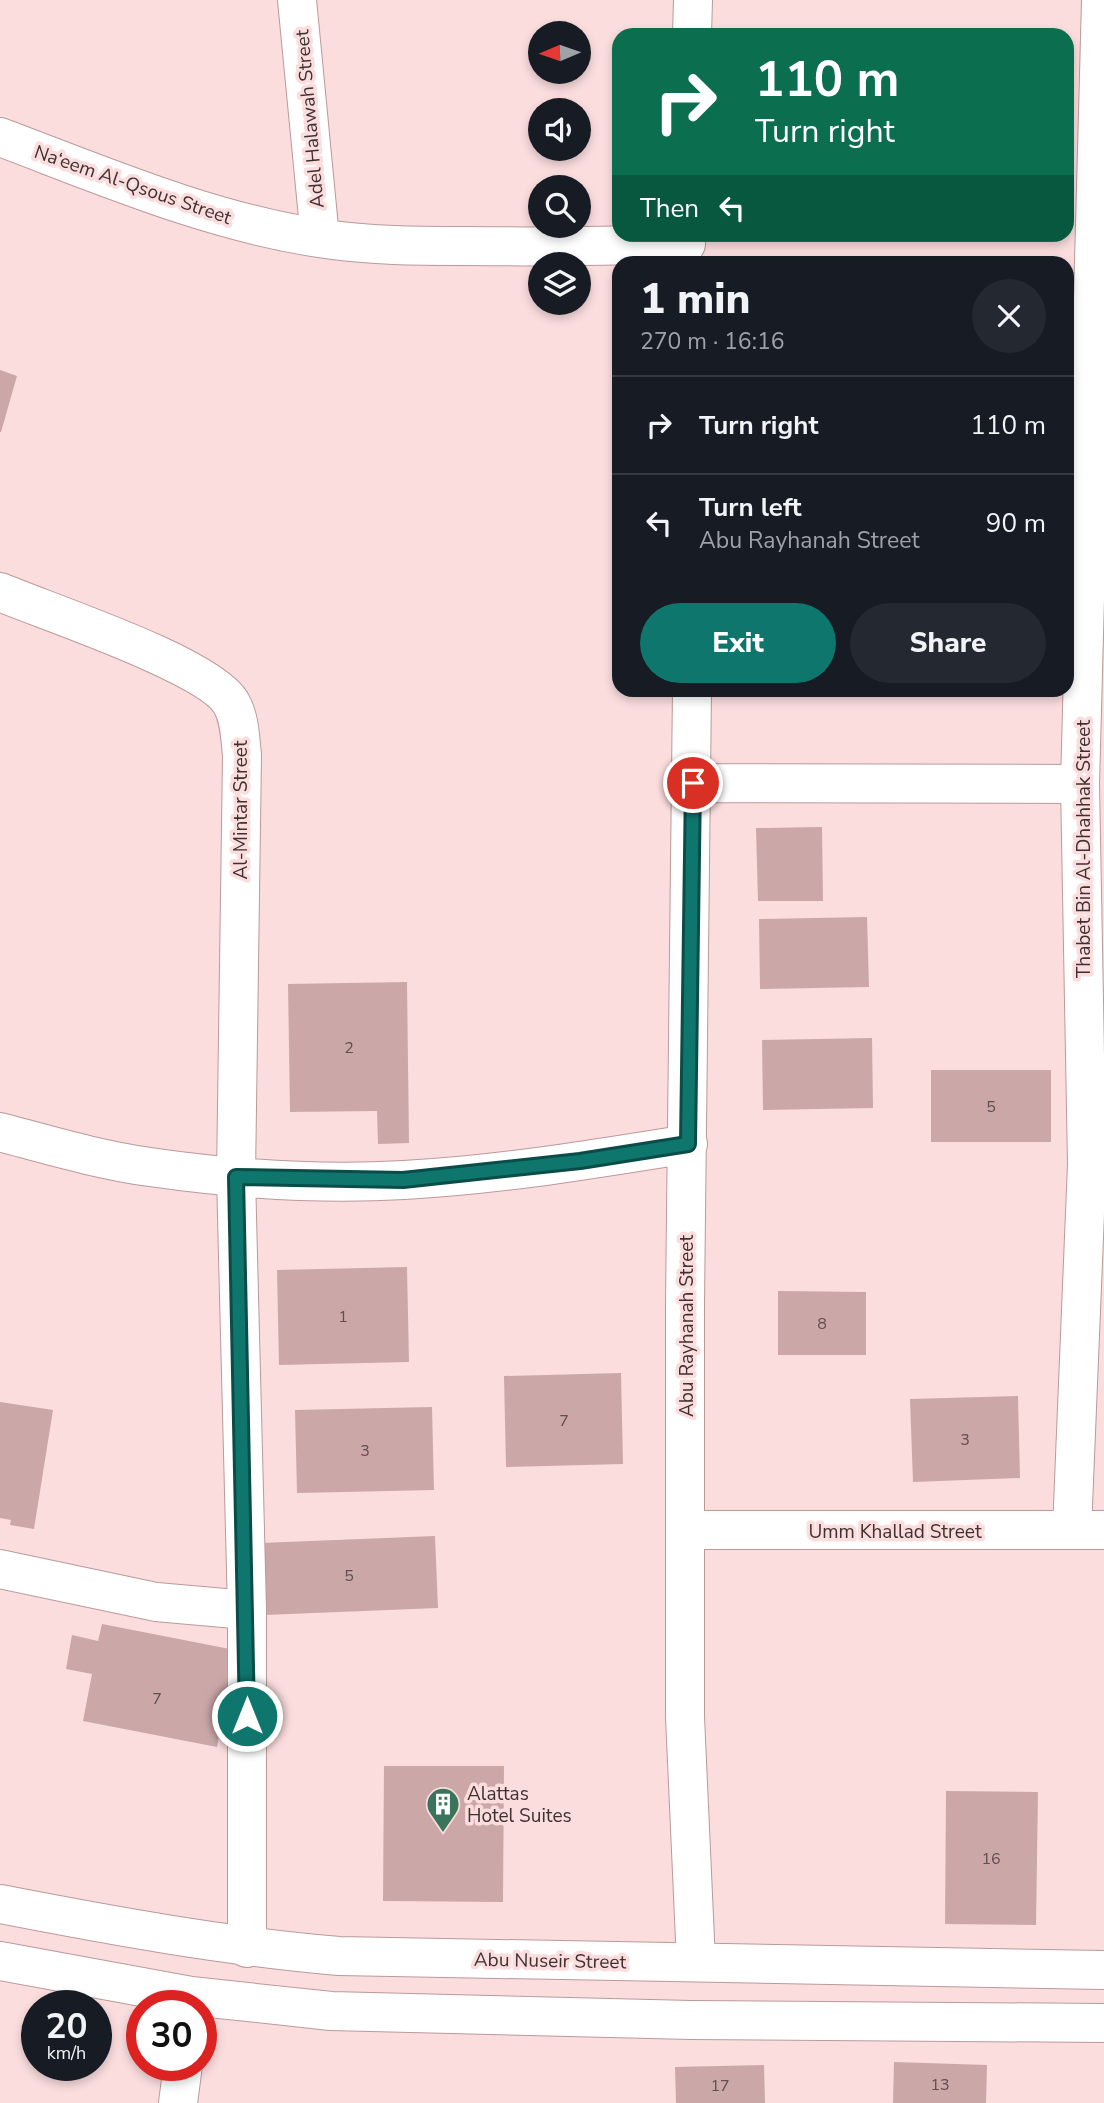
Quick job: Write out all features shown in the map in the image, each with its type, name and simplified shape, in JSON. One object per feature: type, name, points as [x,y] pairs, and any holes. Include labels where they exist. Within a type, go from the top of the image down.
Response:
[{"type":"street","name":"Adel Halawah Street","points":[[297,0],[320,239]]},
{"type":"street","points":[[692,28],[693,0]]},
{"type":"street","name":"Thabet Bin Al-Dhahhak Street","points":[[1088,1530],[1095,1164],[1080,784],[1100,238],[1101,0]]},
{"type":"street","name":"Na‘eem Al-Qsous Street","points":[[0,137],[151,194],[244,223],[320,239],[416,246],[687,247]]},
{"type":"street","name":"Al-Mintar Street","points":[[0,592],[162,658],[215,685],[231,702],[234,711],[242,755],[236,1177],[247,1610],[247,1948]]},
{"type":"street","name":"Abu Rayhanah Street","points":[[692,697],[685,1717],[696,1962]]},
{"type":"street","points":[[693,783],[1080,784]]},
{"type":"street","points":[[0,1132],[147,1167],[236,1177],[403,1180],[591,1159],[688,1144]]},
{"type":"street","name":"Umm Khallad Street","points":[[685,1530],[1088,1530]]},
{"type":"street","points":[[0,1569],[156,1602],[247,1610]]},
{"type":"street","name":"Abu Nuseir Street","points":[[0,1904],[137,1931],[247,1948],[339,1956],[1104,1970]]},
{"type":"street","points":[[0,1961],[138,1990]]},
{"type":"street","points":[[217,2003],[331,2011],[478,2015],[1104,2023]]},
{"type":"street","points":[[178,2103],[181,2081]]},
{"type":"building","points":[[0,370],[17,376],[1,432],[0,432]]},
{"type":"building","points":[[822,827],[823,901],[758,901],[756,828]]},
{"type":"building","points":[[867,917],[869,987],[760,989],[759,919]]},
{"type":"building","points":[[407,982],[409,1143],[378,1144],[377,1111],[290,1112],[288,984]]},
{"type":"building","points":[[872,1038],[873,1108],[763,1110],[762,1040]]},
{"type":"building","points":[[931,1070],[1051,1070],[1051,1142],[931,1142]]},
{"type":"building","points":[[407,1267],[409,1362],[279,1365],[277,1270]]},
{"type":"building","points":[[778,1291],[866,1292],[866,1355],[778,1355]]},
{"type":"building","points":[[621,1373],[623,1464],[506,1467],[504,1376]]},
{"type":"building","points":[[1018,1396],[1020,1478],[913,1482],[910,1399]]},
{"type":"building","points":[[0,1402],[53,1410],[34,1529],[10,1525],[11,1520],[0,1518]]},
{"type":"building","points":[[432,1407],[434,1490],[297,1493],[295,1410]]},
{"type":"building","points":[[435,1536],[438,1608],[264,1615],[261,1543]]},
{"type":"building","points":[[102,1624],[235,1650],[217,1747],[83,1721],[92,1674],[66,1669],[72,1635],[98,1641]]},
{"type":"building","name":"Alattas Hotel Suites","points":[[384,1766],[504,1766],[503,1902],[383,1901]]},
{"type":"building","points":[[946,1791],[1038,1792],[1036,1925],[945,1924]]},
{"type":"building","points":[[894,2062],[987,2065],[986,2103],[893,2103]]},
{"type":"building","points":[[764,2065],[765,2103],[676,2103],[675,2067]]},
{"type":"place","name":"Alattas Hotel Suites","points":[[443,1834]]},
{"type":"route","points":[[247,1716],[247,1610],[236,1177],[300,1181],[403,1180],[605,1158],[688,1144],[693,783]]}]
